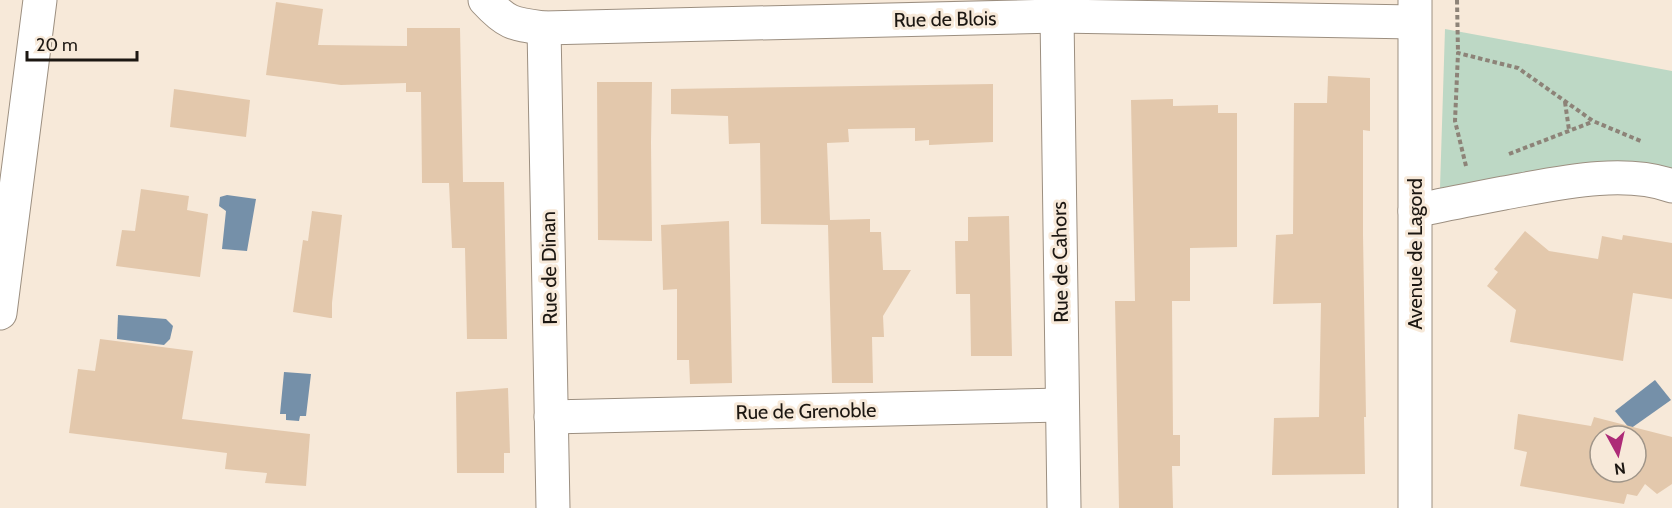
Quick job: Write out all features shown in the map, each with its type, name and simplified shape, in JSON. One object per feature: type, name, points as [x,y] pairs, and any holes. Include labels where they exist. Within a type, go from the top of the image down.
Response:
[{"type":"street","points":[[0,314],[40,0]]},
{"type":"street","name":"Rue de Blois","points":[[485,0],[498,14],[516,25],[544,28],[1057,16],[1414,11]]},
{"type":"street","name":"Avenue de Lagord","points":[[1414,11],[1415,508]]},
{"type":"street","name":"Rue de Cahors","points":[[1057,16],[1064,508]]},
{"type":"street","name":"Rue de Dinan","points":[[544,28],[554,508]]},
{"type":"street","points":[[1414,211],[1554,184],[1619,177],[1645,179],[1672,186]]},
{"type":"street","name":"Rue de Grenoble","points":[[551,417],[1062,405]]},
{"type":"path","points":[[1457,0],[1458,53],[1455,121],[1474,199]]},
{"type":"path","points":[[1458,53],[1518,69],[1593,121],[1652,145]]},
{"type":"path","points":[[1566,102],[1569,130]]},
{"type":"path","points":[[1508,154],[1593,121]]},
{"type":"green space","points":[[1445,29],[1672,71],[1672,173],[1608,162],[1440,188]]},
{"type":"water","points":[[227,195],[256,199],[247,251],[222,249],[226,211],[219,206],[220,197]]},
{"type":"water","points":[[118,315],[166,319],[173,326],[170,339],[164,345],[117,339]]},
{"type":"water","points":[[284,372],[311,374],[306,416],[300,416],[299,421],[286,420],[286,414],[280,414]]},
{"type":"water","points":[[1655,380],[1671,400],[1637,424],[1626,424],[1615,411]]},
{"type":"building","points":[[276,2],[323,9],[318,45],[407,46],[407,28],[460,28],[463,182],[504,182],[507,339],[467,339],[465,248],[452,248],[449,183],[422,183],[421,92],[406,92],[406,83],[341,85],[266,75]]},
{"type":"building","points":[[1328,76],[1370,78],[1370,131],[1363,130],[1365,474],[1272,475],[1274,418],[1319,417],[1321,303],[1273,304],[1276,235],[1293,234],[1294,103],[1327,103]]},
{"type":"building","points":[[597,82],[652,82],[652,241],[598,240]]},
{"type":"building","points":[[993,84],[993,142],[929,145],[929,140],[915,141],[915,128],[848,129],[849,142],[827,143],[830,220],[870,219],[870,232],[881,232],[883,270],[911,270],[883,316],[884,337],[872,337],[873,383],[832,383],[828,225],[761,224],[760,143],[729,144],[728,116],[671,114],[671,89]]},
{"type":"building","points":[[174,89],[250,100],[246,137],[170,127]]},
{"type":"building","points":[[1173,99],[1173,106],[1218,105],[1218,113],[1237,113],[1237,247],[1190,248],[1190,301],[1172,301],[1173,435],[1180,435],[1180,466],[1172,466],[1173,508],[1119,508],[1115,301],[1135,301],[1131,100]]},
{"type":"building","points":[[141,189],[189,196],[187,210],[208,214],[200,277],[116,266],[122,230],[135,231]]},
{"type":"building","points":[[312,211],[342,215],[332,318],[293,312],[303,240],[308,241]]},
{"type":"building","points":[[1009,216],[1012,356],[971,356],[970,294],[956,294],[955,241],[968,241],[968,217]]},
{"type":"building","points":[[729,221],[732,383],[690,384],[689,360],[677,360],[677,289],[663,290],[661,225]]},
{"type":"building","points":[[1525,231],[1549,251],[1598,259],[1602,236],[1622,240],[1623,235],[1672,243],[1672,299],[1633,293],[1623,361],[1510,342],[1516,310],[1487,286],[1498,272],[1494,269]]},
{"type":"building","points":[[100,339],[193,351],[182,419],[310,434],[306,486],[265,483],[267,473],[225,469],[227,453],[69,433],[78,369],[95,371]]},
{"type":"building","points":[[508,388],[510,453],[504,453],[504,473],[457,473],[456,392]]},
{"type":"building","points":[[1518,414],[1588,426],[1588,484],[1645,484],[1637,496],[1627,494],[1624,504],[1520,486],[1527,452],[1514,449]]},
{"type":"building","points":[[1594,417],[1621,424],[1592,424]]},
{"type":"building","points":[[1648,431],[1672,437],[1672,484],[1657,494],[1645,484],[1648,484]]}]
